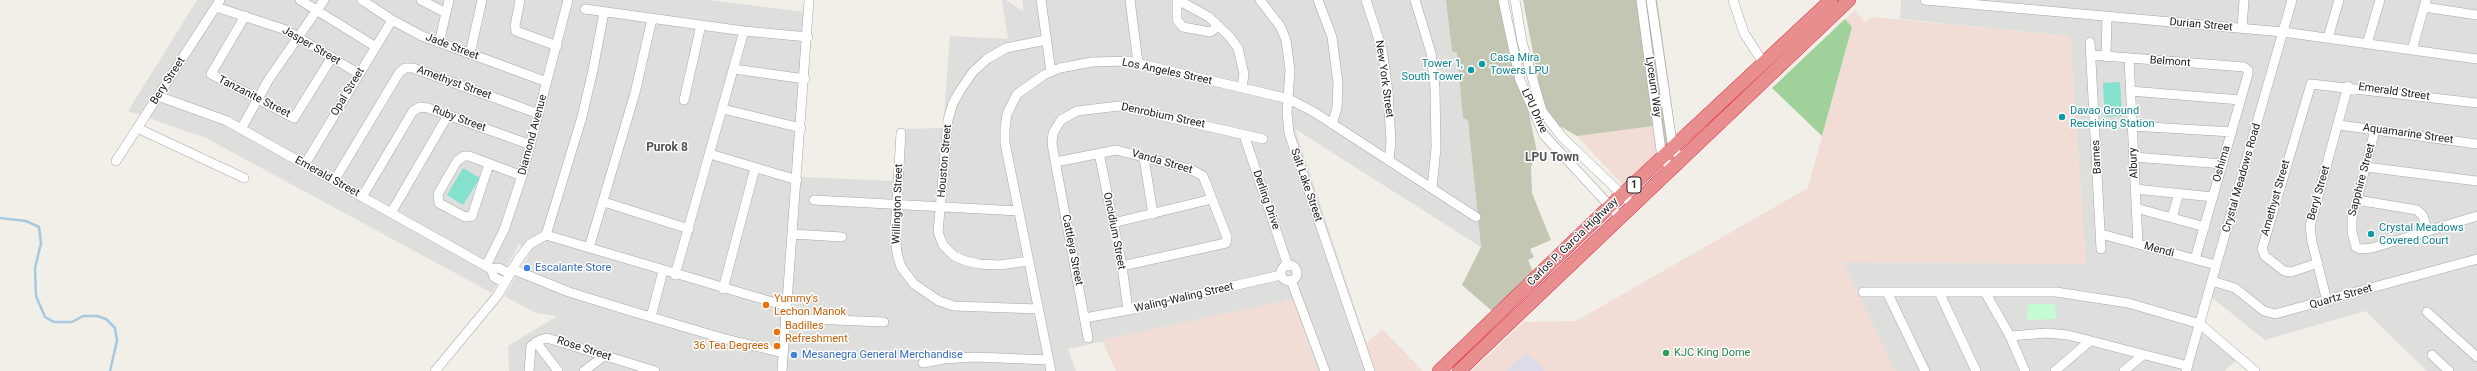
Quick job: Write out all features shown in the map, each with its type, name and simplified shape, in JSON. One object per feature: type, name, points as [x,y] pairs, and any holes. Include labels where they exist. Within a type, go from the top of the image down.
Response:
[{"type":"highway","name":"Carlos P. Garcia Highway","points":[[1439,371],[1610,206],[1673,149],[1831,0]]},
{"type":"highway","name":"Carlos P. Garcia Highway","points":[[1459,371],[1683,160],[1844,2]]},
{"type":"highway","points":[[1737,89],[1746,99]]},
{"type":"street","points":[[300,0],[376,47]]},
{"type":"street","points":[[241,129],[257,98],[324,0]]},
{"type":"street","name":"Jade Street","points":[[362,0],[392,20],[439,43],[547,82]]},
{"type":"street","points":[[422,0],[446,12]]},
{"type":"street","points":[[439,43],[449,0]]},
{"type":"street","points":[[470,54],[482,0]]},
{"type":"street","points":[[520,0],[515,23],[516,31],[557,46]]},
{"type":"street","name":"Diamond Avenue","points":[[488,267],[504,230],[522,176],[568,0]]},
{"type":"street","points":[[782,371],[805,79],[809,0]]},
{"type":"street","points":[[1041,0],[1051,72]]},
{"type":"street","points":[[1130,0],[1138,63]]},
{"type":"street","points":[[1219,26],[1210,32],[1183,27],[1177,20],[1177,0],[1197,9],[1219,26],[1229,36],[1240,53],[1244,74],[1242,88]]},
{"type":"street","name":"Salt Lake Street","points":[[1260,0],[1280,26],[1286,40],[1290,70],[1287,120],[1291,139],[1370,371]]},
{"type":"street","points":[[1318,0],[1332,37],[1338,83],[1337,108],[1332,124]]},
{"type":"street","name":"New York Street","points":[[1366,0],[1382,49],[1388,92],[1391,142],[1389,160]]},
{"type":"street","points":[[1415,0],[1431,53],[1435,88],[1436,148],[1432,188]]},
{"type":"street","name":"LPU Drive","points":[[1503,0],[1520,80],[1544,135],[1621,218]]},
{"type":"street","name":"LPU Drive","points":[[1515,0],[1522,42],[1542,111],[1562,137],[1634,206]]},
{"type":"street","name":"Lyceum Way","points":[[1641,0],[1662,158]]},
{"type":"street","name":"Lyceum Way","points":[[1651,0],[1673,149]]},
{"type":"street","points":[[1733,0],[1744,33],[1764,64]]},
{"type":"street","name":"Durian Street","points":[[1925,0],[2283,32],[2477,59]]},
{"type":"street","points":[[2242,28],[2244,0]]},
{"type":"street","name":"Crystal Meadows Road","points":[[2187,369],[2292,0]]},
{"type":"street","points":[[2328,38],[2339,0]]},
{"type":"street","points":[[2367,44],[2380,0]]},
{"type":"street","name":"Jasper Street","points":[[218,3],[245,16],[299,37],[359,74]]},
{"type":"street","name":"Bery Street","points":[[116,162],[218,3]]},
{"type":"street","points":[[2412,50],[2425,3],[2477,15]]},
{"type":"street","points":[[585,9],[744,31],[808,37]]},
{"type":"street","points":[[435,371],[486,311],[530,244],[546,235],[582,117],[604,12]]},
{"type":"street","name":"Tanzanite Street","points":[[245,16],[211,74],[294,118],[332,58]]},
{"type":"street","points":[[2106,57],[2107,17]]},
{"type":"street","points":[[589,248],[604,202],[635,93],[652,19]]},
{"type":"street","name":"Opal Street","points":[[305,164],[392,20]]},
{"type":"street","points":[[684,100],[701,25]]},
{"type":"street","points":[[675,275],[744,31]]},
{"type":"street","name":"Houston Street","points":[[1029,261],[999,265],[979,264],[954,256],[943,245],[938,232],[948,120],[953,103],[973,72],[987,59],[1006,48],[1046,40]]},
{"type":"street","name":"Barnes","points":[[2090,42],[2092,55],[2101,249]]},
{"type":"street","name":"Belmont","points":[[2092,55],[2244,67],[2248,70]]},
{"type":"street","name":"Albury","points":[[2129,58],[2138,244]]},
{"type":"street","name":"Los Angeles Street","points":[[1051,371],[1005,143],[1007,114],[1017,94],[1027,86],[1051,72],[1092,62],[1128,61],[1288,99],[1332,124],[1476,217]]},
{"type":"street","name":"Amethyst Street","points":[[334,181],[398,73],[405,68],[413,68],[539,114]]},
{"type":"street","points":[[734,69],[805,79]]},
{"type":"street","name":"Oshima","points":[[2195,259],[2241,100],[2248,70]]},
{"type":"street","name":"Emerald Street","points":[[2311,84],[2348,86],[2477,103]]},
{"type":"street","name":"Amethyst Street","points":[[2311,84],[2262,249],[2265,256],[2284,271],[2291,272],[2318,263]]},
{"type":"street","name":"Beryl Street","points":[[2327,301],[2312,242],[2310,226],[2348,86]]},
{"type":"street","points":[[2130,91],[2241,100]]},
{"type":"street","name":"Emerald Street","points":[[158,96],[208,113],[241,129],[488,267],[511,271],[569,292],[722,338],[783,353]]},
{"type":"street","name":"Ruby Street","points":[[362,196],[413,111],[424,107],[530,145]]},
{"type":"street","name":"Denrobium Street","points":[[1056,162],[1052,144],[1053,133],[1061,120],[1077,111],[1102,107],[1129,108],[1263,139]]},
{"type":"street","points":[[1656,109],[1666,107]]},
{"type":"street","points":[[723,109],[801,128]]},
{"type":"street","points":[[391,213],[448,115]]},
{"type":"street","name":"Aquamarine Street","points":[[2338,125],[2477,144]]},
{"type":"street","points":[[2132,126],[2232,132]]},
{"type":"street","points":[[137,128],[244,178]]},
{"type":"street","name":"Sapphire Street","points":[[2375,130],[2352,218],[2353,243],[2360,250],[2372,248],[2477,216]]},
{"type":"street","name":"Willington Street","points":[[901,133],[896,253],[901,267],[914,284],[939,301],[954,306],[1038,309]]},
{"type":"street","name":"Derling Drive","points":[[1244,135],[1288,266]]},
{"type":"street","points":[[1673,149],[1683,160]]},
{"type":"street","name":"Vanda Street","points":[[1056,162],[1116,150],[1199,173],[1206,181],[1226,237],[1225,244],[1122,266]]},
{"type":"street","name":"Oncidium Street","points":[[1099,153],[1112,223],[1122,266],[1128,310]]},
{"type":"street","points":[[710,154],[797,180]]},
{"type":"street","points":[[489,164],[472,216],[465,217],[439,203],[438,194],[461,157],[469,156],[522,176]]},
{"type":"street","points":[[2134,157],[2223,164]]},
{"type":"street","points":[[1144,158],[1153,214]]},
{"type":"street","points":[[1662,158],[1673,169]]},
{"type":"street","name":"Cattleya Street","points":[[1056,162],[1088,338]]},
{"type":"street","points":[[2366,166],[2477,181]]},
{"type":"street","points":[[723,289],[755,168]]},
{"type":"street","points":[[2135,189],[2213,197]]},
{"type":"street","points":[[2172,218],[2179,193]]},
{"type":"street","points":[[1112,223],[1212,199]]},
{"type":"street","points":[[814,200],[1019,211]]},
{"type":"street","points":[[2357,200],[2417,210],[2423,216],[2427,231]]},
{"type":"street","points":[[604,202],[689,229]]},
{"type":"street","points":[[2136,208],[2205,227]]},
{"type":"street","points":[[792,234],[842,237]]},
{"type":"street","name":"Mendi","points":[[2101,234],[2216,265]]},
{"type":"street","points":[[546,235],[675,275],[786,306]]},
{"type":"street","name":"Quartz Street","points":[[2212,281],[2235,288],[2270,314],[2282,314],[2477,259]]},
{"type":"street","points":[[1288,266],[1294,267],[1296,272],[1291,280],[1285,280],[1281,275],[1283,268],[1288,266]]},
{"type":"street","name":"Emerald Street","points":[[488,267],[494,277],[505,283]]},
{"type":"street","points":[[651,317],[663,271]]},
{"type":"street","name":"Waling-Waling Street","points":[[1085,318],[1128,310],[1281,275]]},
{"type":"street","points":[[1291,280],[1325,371]]},
{"type":"street","points":[[1863,292],[2056,292],[2090,295],[2128,303],[2200,324],[2255,371]]},
{"type":"street","points":[[1887,292],[1925,371]]},
{"type":"street","points":[[1939,292],[1976,371]]},
{"type":"street","points":[[1985,292],[2010,336],[2025,371]]},
{"type":"street","points":[[2427,312],[2477,357]]},
{"type":"street","points":[[785,318],[884,322]]},
{"type":"street","points":[[2010,336],[2048,333],[2068,335],[2143,355],[2187,369]]},
{"type":"street","name":"Rose Street","points":[[536,342],[551,338],[652,371]]},
{"type":"street","points":[[2055,371],[2090,341]]},
{"type":"street","points":[[529,371],[530,351],[536,342],[558,371]]},
{"type":"street","points":[[2124,371],[2143,355]]},
{"type":"street","points":[[2432,355],[2449,371]]},
{"type":"street","points":[[584,371],[604,356]]},
{"type":"street","points":[[923,363],[944,359],[975,357],[1049,360]]},
{"type":"shaded area","points":[[197,0],[708,0],[805,12],[797,223],[801,177],[894,181],[897,129],[943,128],[950,36],[1008,39],[1002,0],[1006,0],[1023,11],[1023,0],[1446,0],[1452,51],[1457,53],[1463,118],[1468,120],[1481,247],[1295,129],[1376,371],[1318,371],[1292,299],[1068,349],[1076,371],[509,371],[508,346],[557,316],[536,313],[504,296],[531,251],[519,244],[492,293],[206,138],[128,111]]},
{"type":"shaded area","points":[[1446,0],[1500,0],[1513,68],[1528,109],[1537,152],[1531,167],[1532,193],[1551,240],[1530,249],[1534,257],[1528,260],[1533,272],[1492,311],[1462,285],[1481,247],[1468,120],[1463,118],[1457,53],[1452,51]]},
{"type":"shaded area","points":[[1523,0],[1657,0],[1676,135],[1657,154],[1653,126],[1577,136],[1551,121],[1542,100]]},
{"type":"shaded area","points":[[1901,0],[2477,0],[2477,371],[2427,371],[2365,311],[2265,340],[2211,297],[2272,53],[2194,327],[2237,360],[2224,371],[1895,371],[1843,262],[2086,264],[2070,36],[1900,19]]},
{"type":"shaded area","points":[[1855,10],[1865,22],[1872,17],[2070,36],[2086,264],[1843,262],[1895,371],[1471,371],[1524,322],[1576,321],[1808,188],[1852,27],[1845,19]]},
{"type":"shaded area","points":[[2120,82],[2122,116],[2105,117],[2103,83]]},
{"type":"shaded area","points":[[1653,126],[1657,154],[1623,185],[1577,136]]},
{"type":"shaded area","points":[[463,168],[480,178],[463,205],[447,195]]},
{"type":"shaded area","points":[[1293,299],[1318,371],[1116,371],[1102,340]]},
{"type":"shaded area","points":[[1382,329],[1423,371],[1376,371],[1366,344]]},
{"type":"shaded area","points":[[1526,353],[1539,363],[1544,371],[1506,371]]},
{"type":"green space","points":[[1845,19],[1852,27],[1822,136],[1772,88]]},
{"type":"green space","points":[[2028,304],[2055,304],[2056,319],[2027,320]]},
{"type":"waterway","points":[[0,218],[26,221],[39,227],[41,243],[35,268],[36,296],[45,317],[54,322],[72,322],[83,316],[97,316],[106,319],[115,328],[117,341],[110,371]]},
{"type":"place","name":"Casa Mira Towers LPU","points":[[1482,64]]},
{"type":"place","name":"Tower 1, South Tower","points":[[1471,70]]},
{"type":"place","name":"Davao Ground Receiving Station","points":[[2062,117]]},
{"type":"place","name":"Crystal Meadows Covered Court","points":[[2371,234]]},
{"type":"place","name":"Escalante Store","points":[[527,268]]},
{"type":"place","name":"Yummy's Lechon Manok","points":[[766,305]]},
{"type":"place","name":"Badilles Refreshment","points":[[777,332]]},
{"type":"place","name":"36 Tea Degrees","points":[[777,346]]},
{"type":"place","name":"KJC King Dome","points":[[1666,353]]},
{"type":"place","name":"Mesanegra General Merchandise","points":[[794,355]]},
{"type":"district","name":"Purok 8","points":[[667,148]]},
{"type":"district","name":"LPU Town","points":[[1552,158]]}]
